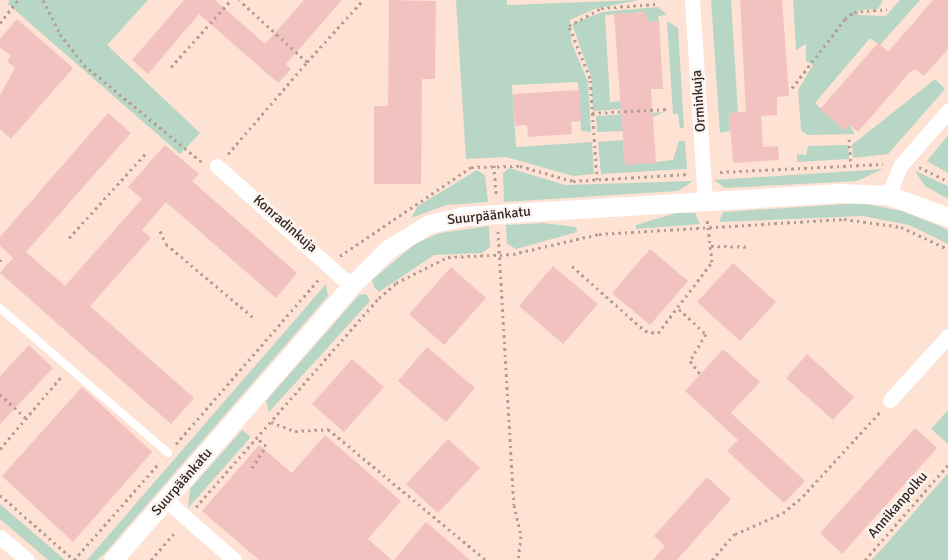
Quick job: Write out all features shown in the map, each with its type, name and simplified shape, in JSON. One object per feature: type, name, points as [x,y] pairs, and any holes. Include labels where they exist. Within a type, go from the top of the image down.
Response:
[{"type":"street","name":"Orminkuja","points":[[692,0],[705,201]]},
{"type":"street","points":[[888,195],[901,165],[948,111]]},
{"type":"street","name":"Konradinkuja","points":[[217,166],[351,286]]},
{"type":"street","name":"Suurpäänkatu","points":[[113,560],[351,286],[405,236],[445,219],[839,193],[888,195],[948,217]]},
{"type":"street","points":[[890,400],[948,336]]},
{"type":"street","points":[[166,500],[234,560]]},
{"type":"street","points":[[0,537],[27,560]]},
{"type":"lane","points":[[0,308],[168,453]]},
{"type":"path","points":[[0,23],[18,0]]},
{"type":"path","points":[[43,0],[60,34],[84,65],[198,162],[217,166],[363,0]]},
{"type":"path","points":[[171,67],[231,0]]},
{"type":"path","points":[[239,0],[307,62]]},
{"type":"path","points":[[598,180],[590,78],[569,36],[570,22],[601,8],[656,4]]},
{"type":"path","points":[[792,88],[845,19],[854,12],[887,9]]},
{"type":"path","points":[[592,113],[669,109]]},
{"type":"path","points":[[849,139],[851,165]]},
{"type":"path","points":[[69,238],[147,152]]},
{"type":"path","points":[[717,173],[884,164]]},
{"type":"path","points":[[494,165],[496,201]]},
{"type":"path","points":[[917,167],[948,181]]},
{"type":"path","points":[[572,266],[645,331],[658,333],[679,309],[712,262],[712,246],[705,201]]},
{"type":"path","points":[[195,508],[356,322],[396,283],[448,257],[499,255],[599,234],[865,220],[901,227],[948,249]]},
{"type":"path","points":[[497,228],[514,504],[521,536],[518,560]]},
{"type":"path","points":[[160,231],[166,244],[255,319]]},
{"type":"path","points":[[712,246],[750,247]]},
{"type":"path","points":[[679,309],[706,334],[690,361],[700,374]]},
{"type":"path","points":[[0,449],[69,368]]},
{"type":"path","points":[[0,394],[26,418]]},
{"type":"path","points":[[712,560],[735,534],[777,516],[803,496],[890,400]]},
{"type":"path","points":[[271,422],[294,430],[328,429],[486,560]]},
{"type":"path","points":[[252,468],[266,446],[257,438]]},
{"type":"path","name":"Annikanpolku","points":[[865,560],[948,465]]},
{"type":"path","points":[[0,495],[74,560]]},
{"type":"path","points":[[151,560],[172,535]]},
{"type":"green space","points":[[9,0],[148,0],[107,45],[200,133],[180,154],[8,4]]},
{"type":"green space","points":[[456,0],[507,0],[507,5],[639,0],[594,9],[570,20],[571,41],[588,82],[591,132],[581,131],[578,82],[512,85],[516,147],[592,142],[594,174],[573,176],[506,157],[466,159]]},
{"type":"green space","points":[[711,0],[731,0],[738,113],[729,113],[730,131],[720,133]]},
{"type":"green space","points":[[793,0],[883,0],[878,9],[859,10],[858,15],[886,16],[900,0],[920,0],[880,45],[870,38],[815,103],[844,130],[849,125],[855,134],[807,135],[801,130],[798,90],[813,65],[806,61],[806,44],[796,50]]},
{"type":"green space","points":[[658,7],[667,15],[658,16],[659,21],[647,22],[646,12],[605,15],[610,102],[637,100],[637,108],[593,111],[591,77],[572,24],[602,12]]},
{"type":"green space","points":[[667,21],[678,28],[684,128],[680,128],[678,114],[673,114]]},
{"type":"green space","points":[[935,79],[945,89],[888,154],[853,158],[852,145]]},
{"type":"green space","points":[[664,112],[623,131],[597,132],[596,116]]},
{"type":"green space","points":[[948,135],[948,173],[927,161]]},
{"type":"green space","points":[[623,140],[625,165],[673,160],[679,141],[685,141],[687,169],[601,174],[598,142]]},
{"type":"green space","points":[[848,145],[849,159],[797,162],[797,154],[806,155],[808,146]]},
{"type":"green space","points":[[509,168],[565,185],[693,181],[678,191],[504,202],[503,173]]},
{"type":"green space","points":[[883,169],[857,181],[725,188],[714,180]]},
{"type":"green space","points":[[477,170],[485,175],[488,202],[446,205],[411,218],[418,206]]},
{"type":"green space","points":[[915,171],[948,186],[948,199],[925,186]]},
{"type":"green space","points":[[862,203],[902,211],[942,227],[948,231],[948,244],[909,225],[863,216],[719,222],[723,212]]},
{"type":"green space","points":[[676,213],[695,213],[700,224],[636,229],[636,225]]},
{"type":"green space","points":[[543,223],[576,227],[577,232],[516,249],[507,244],[506,225]]},
{"type":"green space","points":[[489,226],[490,247],[482,253],[434,255],[379,292],[374,287],[372,280],[416,243],[440,233]]},
{"type":"green space","points":[[326,284],[328,296],[105,553],[97,560],[87,560]]},
{"type":"green space","points":[[366,294],[370,301],[269,412],[266,401],[359,295]]},
{"type":"green space","points":[[948,410],[948,444],[931,429]]},
{"type":"green space","points":[[242,430],[251,437],[188,508],[190,489]]},
{"type":"green space","points":[[948,473],[948,560],[871,560],[883,548]]},
{"type":"green space","points":[[0,504],[65,560],[48,560],[0,519]]},
{"type":"building","points":[[184,0],[215,0],[265,44],[304,0],[342,0],[286,64],[291,69],[278,83],[199,14],[148,74],[132,60]]},
{"type":"building","points":[[389,0],[436,1],[435,79],[422,79],[421,184],[374,184],[374,106],[388,106]]},
{"type":"building","points":[[740,0],[782,0],[789,96],[777,97],[777,115],[761,116],[763,147],[778,146],[779,160],[733,163],[729,113],[746,112]]},
{"type":"building","points":[[933,0],[948,0],[948,49],[924,76],[916,69],[910,72],[858,132],[849,125],[844,130],[820,109],[878,43],[888,52]]},
{"type":"building","points":[[646,12],[647,22],[659,21],[663,89],[651,89],[656,163],[625,165],[614,14]]},
{"type":"building","points":[[17,19],[73,68],[11,139],[0,129],[0,95],[15,68],[7,61],[11,56],[0,47],[0,39]]},
{"type":"building","points":[[579,90],[581,121],[571,122],[572,134],[528,137],[527,125],[515,126],[513,94]]},
{"type":"building","points":[[108,113],[131,133],[26,252],[65,286],[142,199],[128,187],[165,145],[199,174],[192,181],[297,273],[276,298],[166,202],[142,230],[151,238],[90,306],[194,398],[171,424],[0,273],[13,258],[0,246],[0,237]]},
{"type":"building","points":[[650,249],[688,281],[650,325],[612,293]]},
{"type":"building","points":[[733,263],[776,302],[740,341],[697,302]]},
{"type":"building","points":[[553,266],[598,304],[563,344],[519,306]]},
{"type":"building","points":[[451,267],[486,298],[444,345],[409,314]]},
{"type":"building","points":[[29,345],[53,368],[0,424],[0,376]]},
{"type":"building","points":[[427,347],[475,388],[446,422],[398,381]]},
{"type":"building","points":[[723,349],[760,382],[731,413],[805,481],[784,503],[727,451],[738,440],[685,391]]},
{"type":"building","points":[[807,354],[854,397],[833,420],[786,378]]},
{"type":"building","points":[[352,359],[384,387],[344,432],[312,404]]},
{"type":"building","points":[[82,387],[152,452],[73,542],[2,476]]},
{"type":"building","points":[[915,428],[937,448],[842,554],[820,533]]},
{"type":"building","points":[[325,435],[401,501],[368,539],[392,560],[259,560],[202,511],[259,445],[292,473]]},
{"type":"building","points":[[448,439],[480,468],[438,513],[406,484]]},
{"type":"building","points":[[707,477],[731,499],[677,560],[653,560],[665,546],[654,536]]},
{"type":"building","points":[[426,522],[470,560],[394,560]]}]
